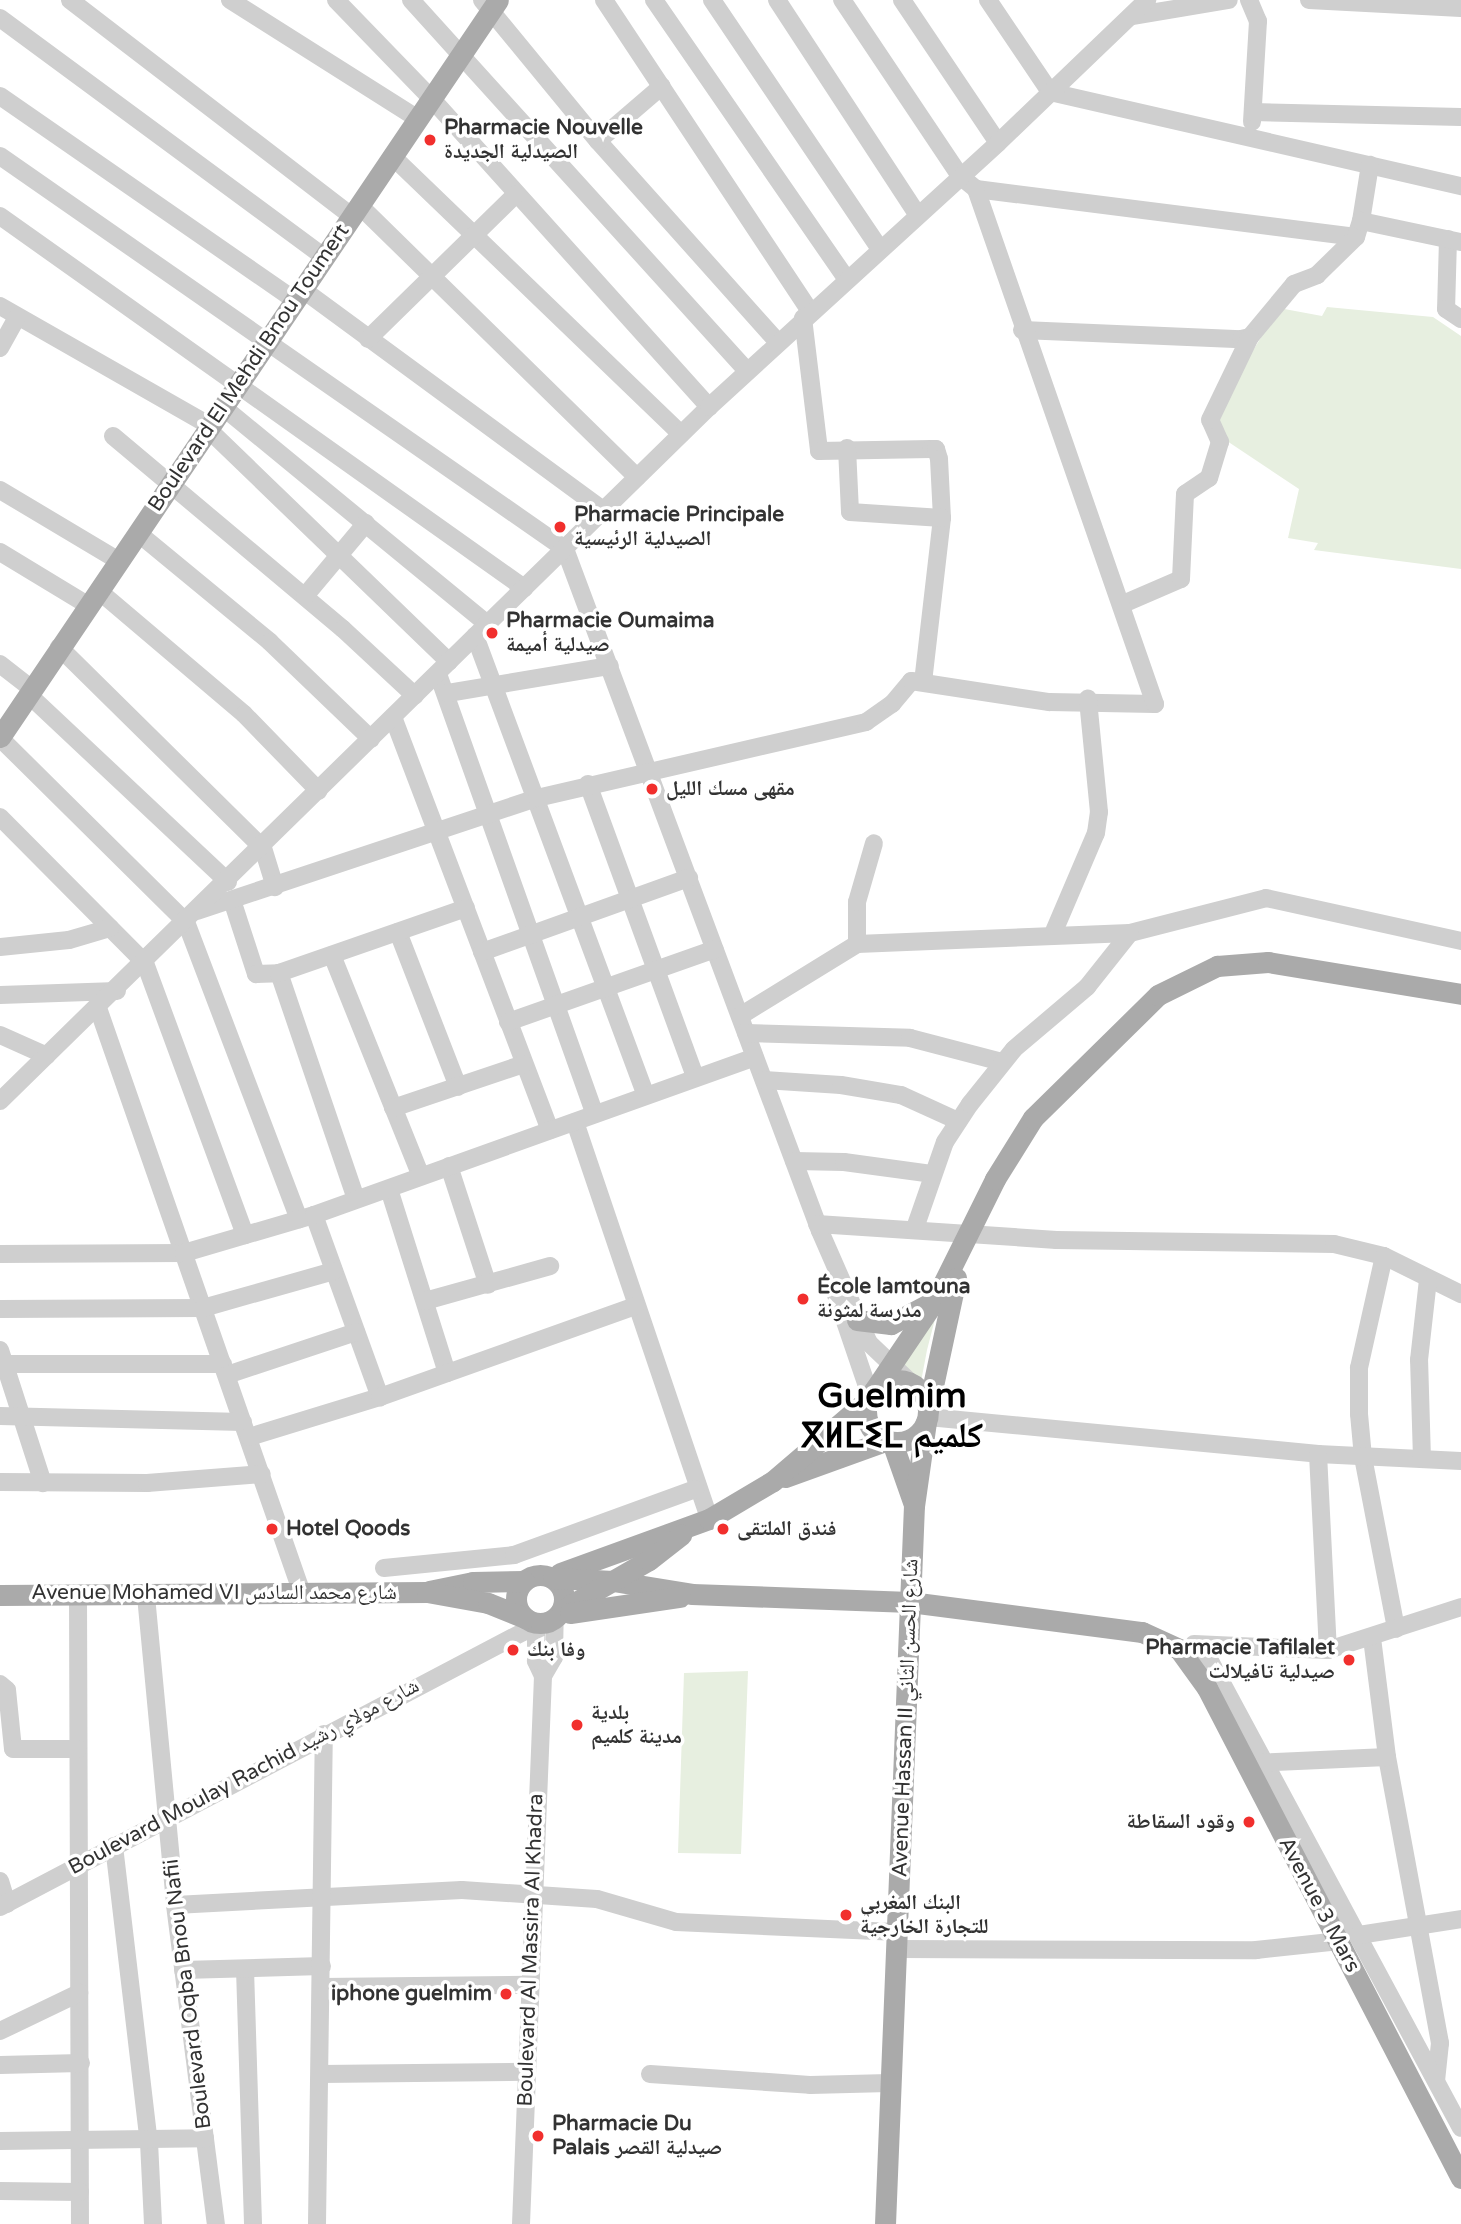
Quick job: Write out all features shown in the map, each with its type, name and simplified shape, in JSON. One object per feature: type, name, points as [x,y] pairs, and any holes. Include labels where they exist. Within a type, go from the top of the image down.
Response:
[{"type":"main road","name":"Boulevard El Mehdi Bnou Toumert","points":[[0,737],[171,488],[209,427],[461,55],[491,3]]},
{"type":"main road","points":[[890,1441],[877,1434],[867,1420],[871,1395],[935,1300],[995,1179],[1033,1118],[1158,995],[1196,974],[1240,962],[1298,964],[1461,994]]},
{"type":"main road","name":"Avenue Hassan II شارع الحسن الثاني","points":[[886,2224],[889,2083],[898,1941],[914,1506],[927,1416],[968,1237]]},
{"type":"main road","points":[[857,1320],[891,1324],[935,1300]]},
{"type":"main road","points":[[550,1577],[687,1530],[709,1519],[773,1481],[871,1395],[895,1380],[910,1382],[923,1393],[927,1416],[913,1438],[890,1441],[773,1481]]},
{"type":"main road","name":"Avenue Hassan II شارع الحسن الثاني","points":[[890,1441],[914,1506]]},
{"type":"main road","points":[[537,1616],[613,1581],[687,1530]]},
{"type":"main road","points":[[550,1577],[613,1581],[692,1594],[909,1602],[1130,1630],[1166,1641]]},
{"type":"main road","points":[[537,1616],[564,1592],[550,1577]]},
{"type":"main road","name":"Avenue Mohamed VI شارع محمد السادس","points":[[427,1592],[473,1582],[524,1581],[550,1577]]},
{"type":"main road","points":[[524,1581],[516,1592],[537,1616]]},
{"type":"main road","name":"Avenue Mohamed VI شارع محمد السادس","points":[[0,1595],[427,1592],[488,1603],[537,1616]]},
{"type":"main road","points":[[537,1616],[692,1594]]},
{"type":"main road","name":"Avenue 3 Mars","points":[[1166,1641],[1191,1662],[1255,1763],[1349,1938],[1461,2178]]},
{"type":"street","points":[[70,0],[355,210],[432,278],[637,477]]},
{"type":"street","points":[[230,0],[417,118]]},
{"type":"street","points":[[336,0],[432,98],[515,194],[709,407]]},
{"type":"street","points":[[411,0],[747,371]]},
{"type":"street","points":[[604,0],[662,86],[806,315],[819,451],[847,448],[936,449],[942,518],[923,681]]},
{"type":"street","points":[[654,0],[846,278]]},
{"type":"street","points":[[712,0],[879,248]]},
{"type":"street","points":[[777,0],[917,214]]},
{"type":"street","points":[[192,916],[232,900],[537,798],[588,784],[650,774],[866,722],[892,704],[906,684],[923,681],[1049,702],[1088,699],[1155,704],[1123,604],[1022,330],[976,189],[960,176],[842,0]]},
{"type":"street","points":[[902,0],[998,143]]},
{"type":"street","points":[[988,0],[1050,92],[1250,135],[1461,186]]},
{"type":"street","points":[[2,1097],[145,964],[709,407],[846,278],[998,143],[1147,0]]},
{"type":"street","points":[[1132,16],[1228,0]]},
{"type":"street","points":[[1249,0],[1258,21],[1250,135]]},
{"type":"street","points":[[1309,0],[1461,8]]},
{"type":"street","points":[[491,3],[598,141],[778,342]]},
{"type":"street","points":[[0,18],[324,257]]},
{"type":"street","points":[[598,141],[662,86]]},
{"type":"street","points":[[0,96],[368,339],[603,510]]},
{"type":"street","points":[[1253,112],[1461,117]]},
{"type":"street","points":[[0,156],[565,549],[818,1227],[857,1320],[889,1366],[910,1382]]},
{"type":"street","points":[[392,156],[681,434]]},
{"type":"street","points":[[1123,604],[1181,579],[1185,494],[1209,478],[1220,442],[1210,420],[1250,337],[1286,292],[1317,275],[1358,229],[1370,165]]},
{"type":"street","points":[[976,189],[1455,241],[1446,309],[1461,319]]},
{"type":"street","points":[[368,339],[515,194]]},
{"type":"street","points":[[0,216],[120,299],[236,387],[357,466],[524,588]]},
{"type":"street","points":[[0,306],[209,427],[339,553],[443,668],[448,693],[595,1114]]},
{"type":"street","points":[[0,348],[17,317]]},
{"type":"street","points":[[1022,330],[1250,337]]},
{"type":"street","points":[[223,407],[366,523],[481,630],[494,686],[646,1095]]},
{"type":"street","points":[[113,436],[171,488],[305,596],[415,696]]},
{"type":"street","points":[[847,448],[850,512],[942,518]]},
{"type":"street","points":[[0,490],[119,561]]},
{"type":"street","points":[[305,596],[366,523]]},
{"type":"street","points":[[138,533],[270,642],[371,739]]},
{"type":"street","points":[[0,552],[94,599],[244,715],[319,791]]},
{"type":"street","points":[[60,647],[263,848],[275,887]]},
{"type":"street","points":[[0,664],[228,882]]},
{"type":"street","points":[[448,693],[610,666]]},
{"type":"street","points":[[1052,936],[1097,822],[1100,791],[1088,699]]},
{"type":"street","points":[[393,717],[550,1130]]},
{"type":"street","points":[[0,737],[192,916],[306,1217],[334,1271],[380,1396]]},
{"type":"street","points":[[588,784],[695,1076]]},
{"type":"street","points":[[0,817],[145,964],[245,1235]]},
{"type":"street","points":[[857,944],[858,902],[874,843]]},
{"type":"street","points":[[482,952],[689,878]]},
{"type":"street","points":[[743,1024],[857,944],[1130,933],[1266,898],[1461,941]]},
{"type":"street","points":[[232,900],[256,974],[279,973],[466,908]]},
{"type":"street","points":[[0,947],[69,940],[110,928]]},
{"type":"street","points":[[398,932],[458,1087]]},
{"type":"street","points":[[915,1228],[933,1174],[958,1121],[1002,1062],[1030,1033],[1069,1006],[1130,933]]},
{"type":"street","points":[[508,1022],[656,967],[715,949]]},
{"type":"street","points":[[332,955],[421,1176]]},
{"type":"street","points":[[279,973],[356,1199]]},
{"type":"street","points":[[0,995],[117,991]]},
{"type":"street","points":[[98,1008],[302,1593]]},
{"type":"street","points":[[743,1024],[910,1038],[1002,1062]]},
{"type":"street","points":[[0,1035],[47,1056]]},
{"type":"street","points":[[0,1254],[184,1253],[389,1189],[695,1076],[755,1057]]},
{"type":"street","points":[[393,1108],[524,1064]]},
{"type":"street","points":[[764,1080],[901,1095],[958,1121]]},
{"type":"street","points":[[575,1122],[695,1489],[709,1519]]},
{"type":"street","points":[[794,1161],[933,1174]]},
{"type":"street","points":[[449,1166],[488,1285]]},
{"type":"street","points":[[389,1189],[447,1373]]},
{"type":"street","points":[[818,1227],[915,1228],[968,1237],[1056,1240],[1334,1244],[1384,1255],[1461,1294]]},
{"type":"street","points":[[818,1227],[851,1346],[871,1395]]},
{"type":"street","points":[[1384,1255],[1359,1368],[1363,1457],[1396,1629]]},
{"type":"street","points":[[425,1301],[551,1266]]},
{"type":"street","points":[[0,1308],[204,1308],[334,1271]]},
{"type":"street","points":[[1422,1459],[1419,1360],[1429,1280]]},
{"type":"street","points":[[0,1416],[246,1429],[380,1396],[635,1306]]},
{"type":"street","points":[[43,1483],[2,1360],[225,1369],[356,1332]]},
{"type":"street","points":[[927,1416],[1318,1454],[1461,1461]]},
{"type":"street","points":[[1318,1454],[1328,1650]]},
{"type":"street","points":[[0,1482],[147,1483],[262,1474]]},
{"type":"street","points":[[384,1568],[514,1555],[695,1489]]},
{"type":"street","points":[[78,1595],[82,2139],[80,2224]]},
{"type":"street","name":"Boulevard Oqba Bnou Nafii","points":[[146,1596],[174,1905],[216,2224]]},
{"type":"street","points":[[1166,1641],[1202,1646],[1328,1650],[1372,1638],[1461,1607]]},
{"type":"street","name":"Boulevard Moulay Rachid شارع مولاي رشيد","points":[[488,1647],[513,1637],[537,1616]]},
{"type":"street","name":"Boulevard Moulay Rachid شارع مولاي رشيد","points":[[3,1905],[488,1647],[537,1616]]},
{"type":"street","name":"Boulevard Al Massira Al Khadra","points":[[522,2224],[528,1985],[543,1676],[535,1656],[537,1616]]},
{"type":"street","name":"Boulevard Al Massira Al Khadra","points":[[537,1616],[554,1657],[543,1676]]},
{"type":"street","points":[[513,1637],[529,1645],[535,1656]]},
{"type":"street","points":[[1372,1638],[1387,1757],[1421,1926],[1440,2043],[1436,2081]]},
{"type":"street","points":[[1202,1646],[1255,1763],[1387,1757]]},
{"type":"street","points":[[0,1684],[7,1690],[13,1749],[78,1749]]},
{"type":"street","points":[[317,2224],[324,1734]]},
{"type":"street","points":[[114,1846],[149,2142],[153,2224]]},
{"type":"street","points":[[0,1881],[3,1905]]},
{"type":"street","points":[[174,1905],[449,1890],[597,1899],[676,1922],[898,1941],[1256,1950],[1461,1919]]},
{"type":"street","points":[[1349,1938],[1436,2081],[1461,2128]]},
{"type":"street","points":[[183,1970],[322,1966]]},
{"type":"street","points":[[246,1969],[253,2224]]},
{"type":"street","points":[[322,1987],[528,1985]]},
{"type":"street","points":[[0,2031],[79,1993]]},
{"type":"street","points":[[0,2065],[81,2063]]},
{"type":"street","points":[[321,2074],[525,2072]]},
{"type":"street","points":[[650,2074],[810,2085],[889,2083]]},
{"type":"street","points":[[0,2141],[82,2139],[149,2142],[205,2138]]},
{"type":"street","points":[[0,2191],[80,2192]]},
{"type":"green space","points":[[1327,307],[1433,317],[1461,336],[1461,569],[1314,550],[1318,543],[1288,538],[1299,489],[1206,427],[1279,308],[1322,316]]},
{"type":"green space","points":[[941,1296],[927,1350],[920,1387],[897,1368]]},
{"type":"green space","points":[[748,1671],[741,1854],[678,1853],[684,1673]]},
{"type":"place","name":"Pharmacie Nouvelle الصيدلية الجديدة","points":[[430,140]]},
{"type":"place","name":"Pharmacie Principale الصيدلية الرئيسية","points":[[560,527]]},
{"type":"place","name":"Pharmacie Oumaima صيدلية أميمة","points":[[492,633]]},
{"type":"place","name":"مقهى مسك الليل","points":[[652,789]]},
{"type":"place","name":"École lamtouna مدرسة لمثونة","points":[[803,1299]]},
{"type":"place","name":"Hotel Qoods","points":[[272,1529]]},
{"type":"place","name":"فندق الملتقى","points":[[723,1529]]},
{"type":"place","name":"وفا بنك","points":[[513,1650]]},
{"type":"place","name":"Pharmacie Tafilalet صيدلية تافيلالت","points":[[1349,1660]]},
{"type":"place","name":"بلدية مدينة كلميم","points":[[577,1725]]},
{"type":"place","name":"وقود السقاطة","points":[[1249,1822]]},
{"type":"place","name":"البنك المغربي للتجارة الخارجية","points":[[846,1915]]},
{"type":"place","name":"iphone guelmim","points":[[506,1994]]},
{"type":"place","name":"Pharmacie Du Palais صيدلية القصر","points":[[538,2136]]},
{"type":"district","name":"Guelmim ⴳⵍⵎⵉⵎ كلميم","points":[[892,1416]]}]
